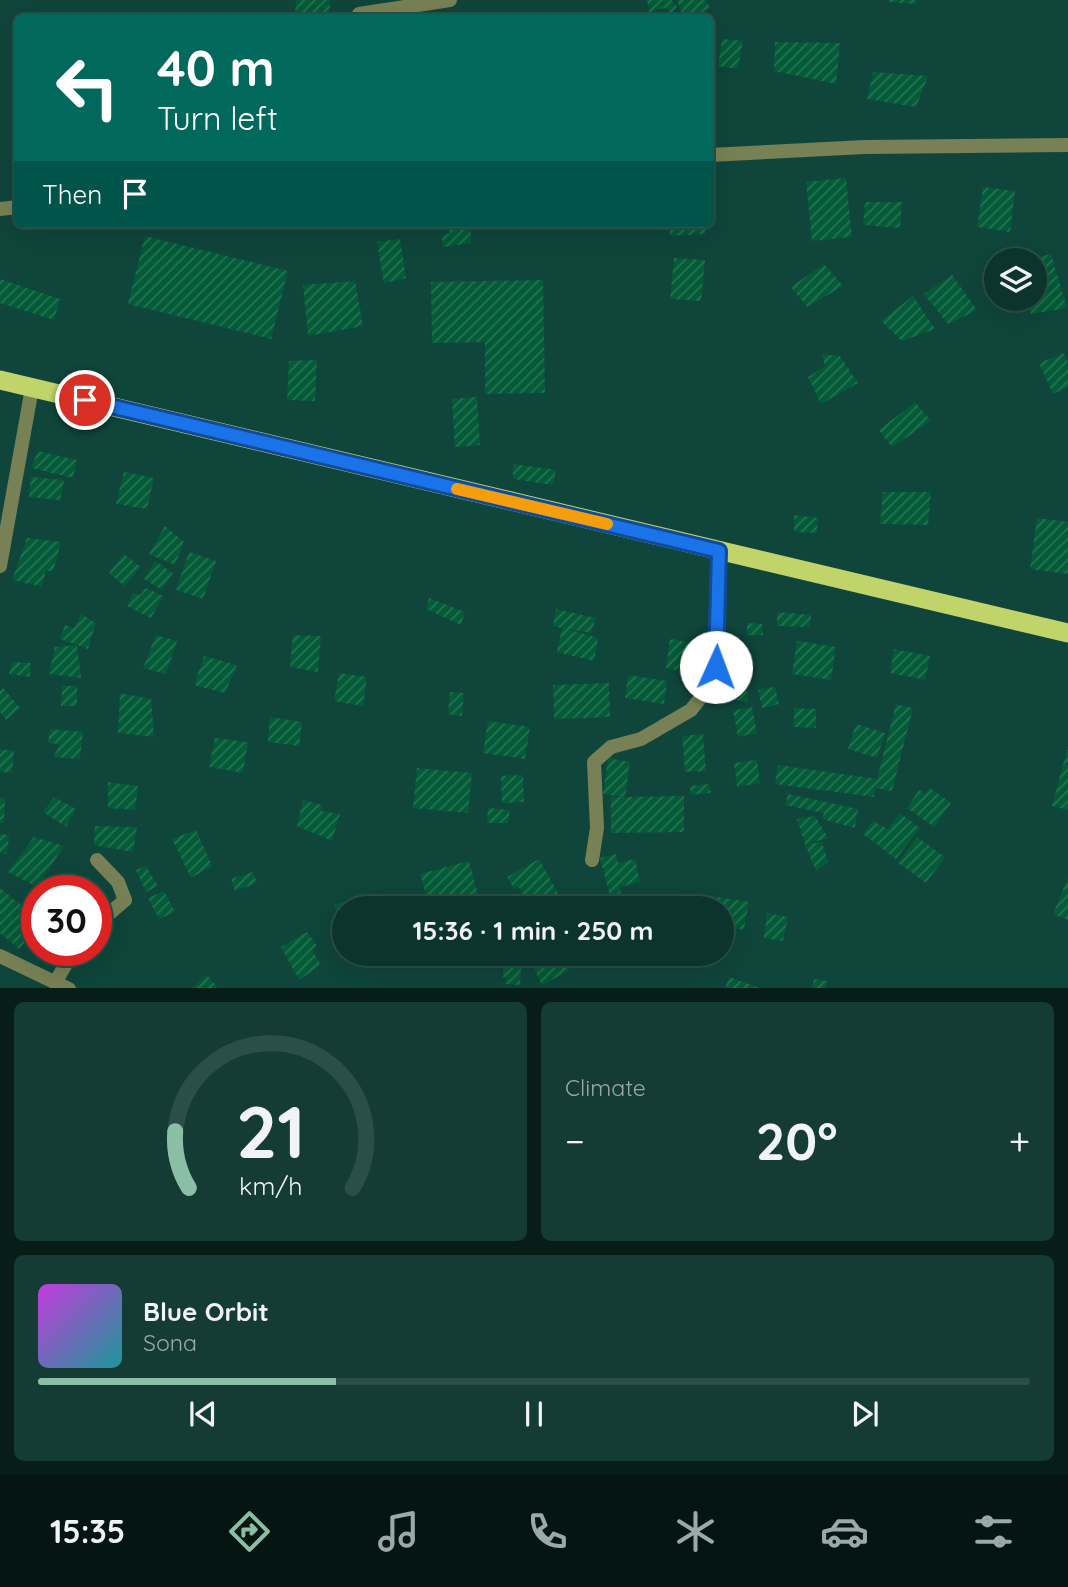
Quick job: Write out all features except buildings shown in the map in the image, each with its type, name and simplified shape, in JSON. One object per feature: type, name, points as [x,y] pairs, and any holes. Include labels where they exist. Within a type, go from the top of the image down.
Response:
[{"type":"highway","points":[[0,380],[1068,633]]},
{"type":"street","points":[[360,10],[450,0]]},
{"type":"street","points":[[714,155],[865,147],[1068,145]]},
{"type":"street","points":[[0,566],[32,388]]},
{"type":"street","points":[[592,860],[597,828],[594,762],[611,747],[641,739],[691,710],[712,683],[716,667],[719,551]]},
{"type":"street","points":[[97,860],[111,875]]},
{"type":"street","points":[[112,876],[118,882],[125,900],[112,911]]},
{"type":"street","points":[[0,956],[62,986],[69,966]]},
{"type":"slow traffic","points":[[457,489],[607,524]]},
{"type":"route","points":[[85,400],[719,551],[716,667]]}]
